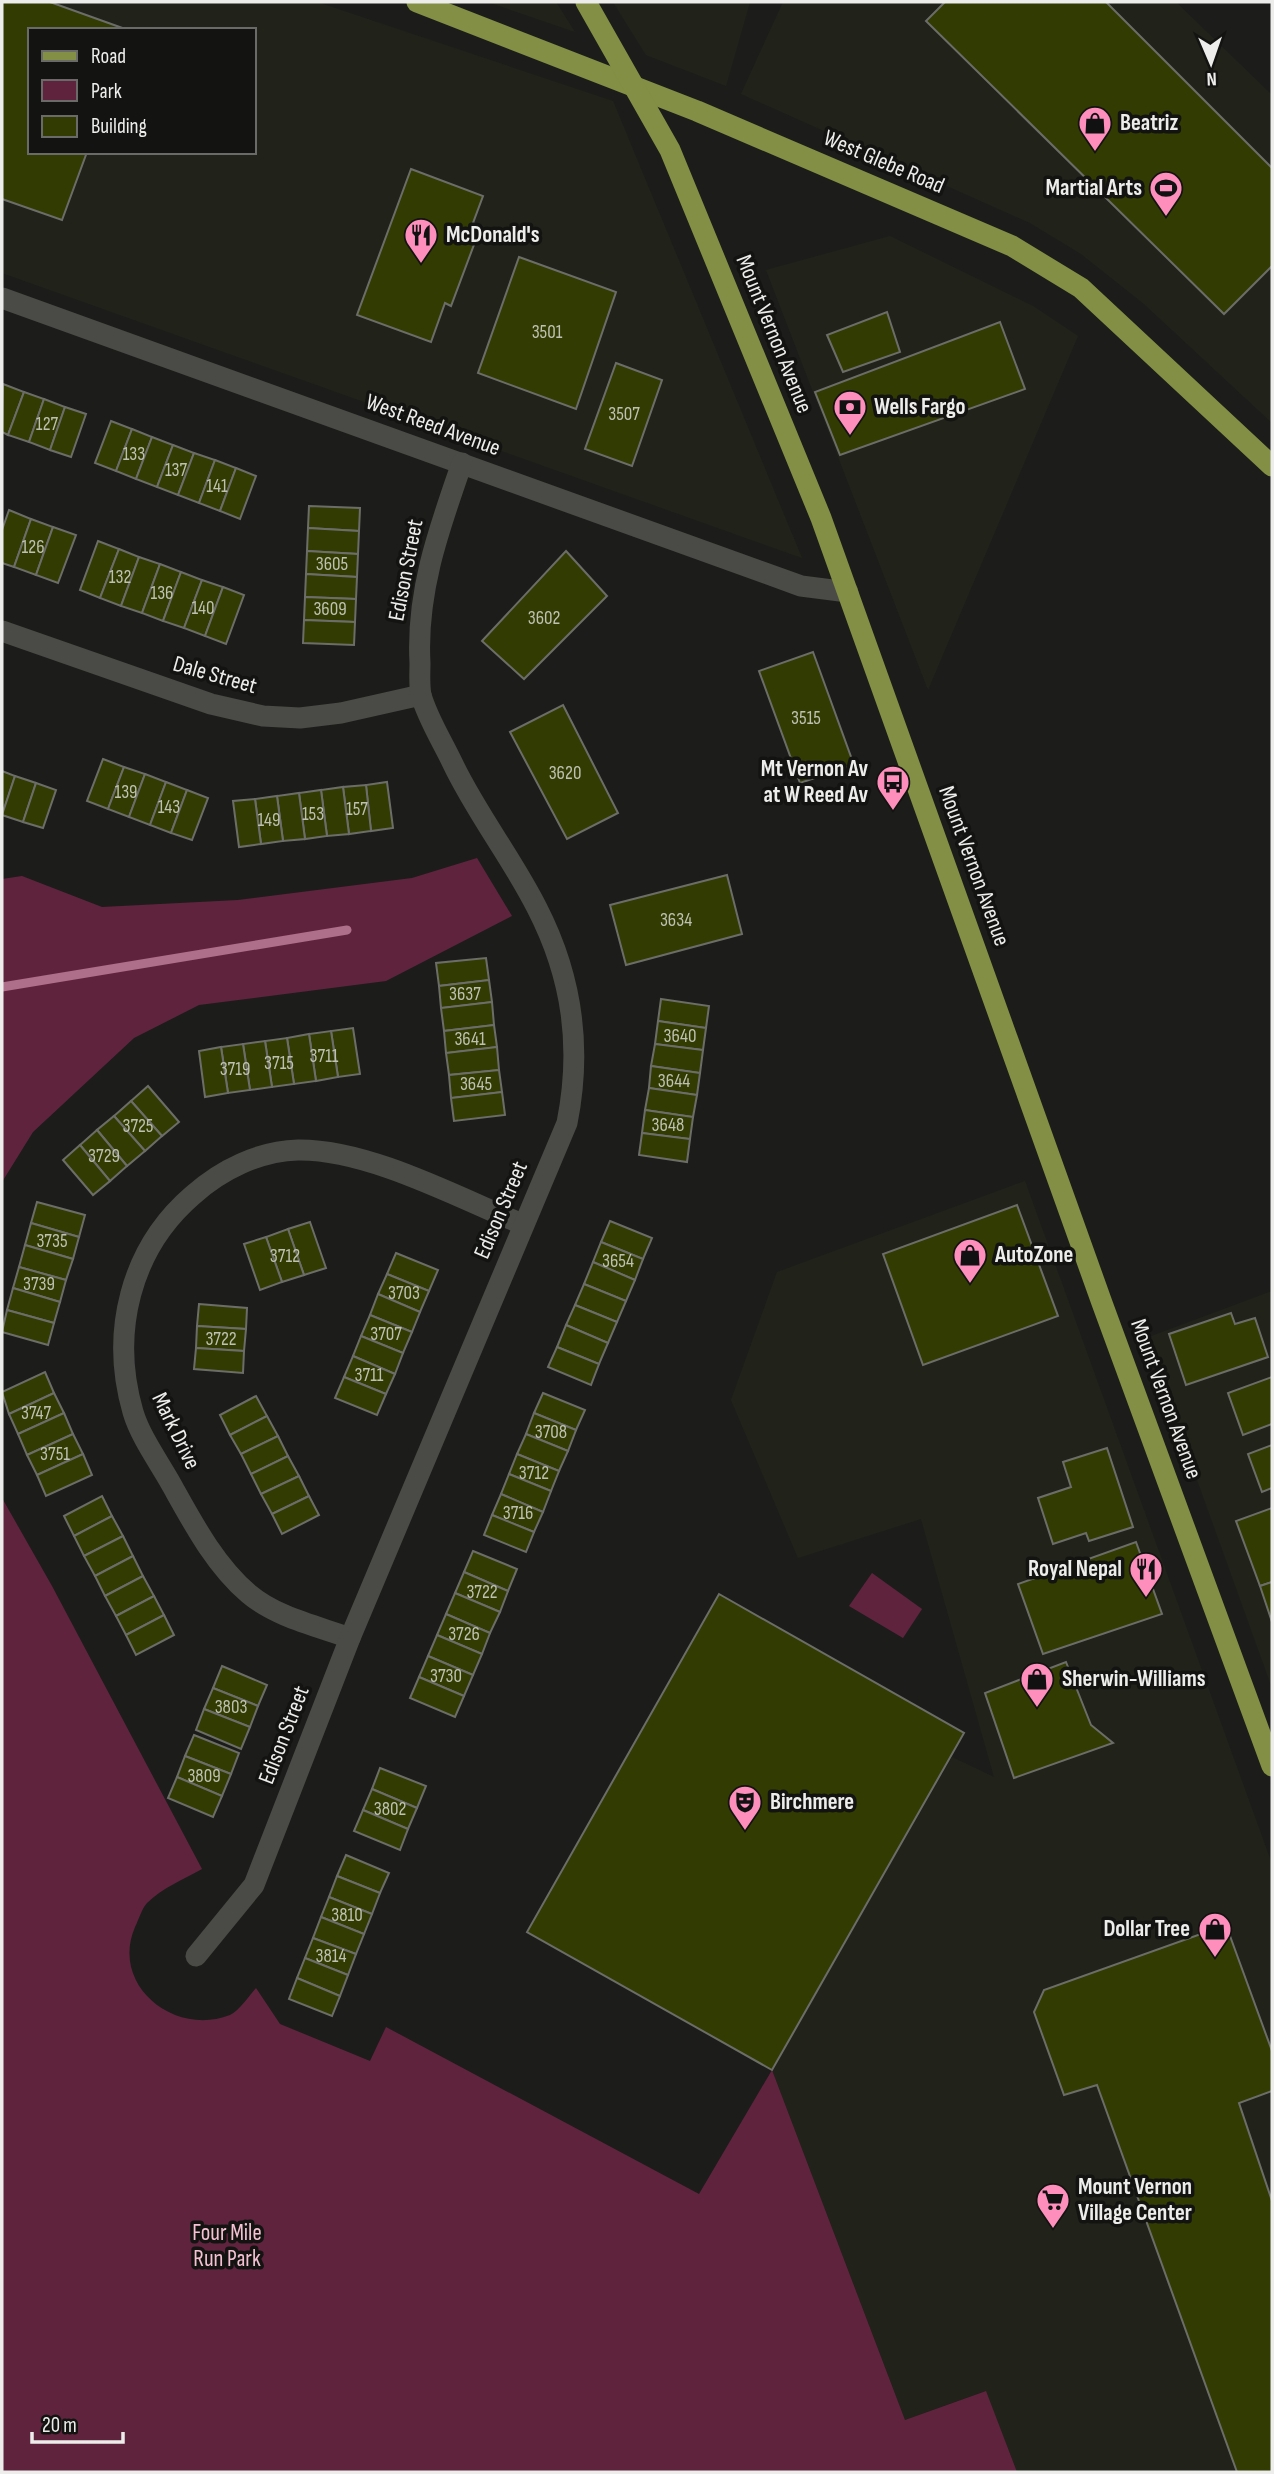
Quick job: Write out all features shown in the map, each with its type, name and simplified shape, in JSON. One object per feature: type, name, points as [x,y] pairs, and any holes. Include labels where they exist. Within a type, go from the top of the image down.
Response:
[{"type":"main road","name":"West Glebe Road","points":[[417,2],[636,86],[1012,246],[1065,276],[1103,307],[1272,466]]},
{"type":"main road","name":"Mount Vernon Avenue","points":[[586,2],[636,86],[685,184],[848,592],[1102,1303],[1272,1766]]},
{"type":"street","name":"West Reed Avenue","points":[[2,298],[801,586],[848,592]]},
{"type":"street","name":"Edison Street","points":[[196,1956],[254,1885],[350,1638],[522,1224],[567,1123],[575,1085],[576,1048],[567,987],[555,948],[537,907],[467,793],[421,695],[420,610],[434,542],[462,463]]},
{"type":"street","name":"Dale Street","points":[[2,631],[211,704],[262,716],[300,718],[341,713],[421,695]]},
{"type":"street","name":"Mark Drive","points":[[350,1638],[275,1611],[250,1595],[229,1575],[188,1515],[134,1414],[124,1371],[128,1296],[144,1254],[184,1202],[210,1180],[265,1155],[296,1150],[332,1152],[365,1161],[522,1224]]},
{"type":"shaded area","points":[[2,2],[317,2],[613,101],[802,558],[2,273]]},
{"type":"shaded area","points":[[488,2],[556,2],[575,32]]},
{"type":"shaded area","points":[[613,2],[750,2],[726,86],[646,55]]},
{"type":"shaded area","points":[[783,2],[1176,2],[1272,95],[1272,423],[1144,304],[1081,254],[1030,223],[741,94]]},
{"type":"shaded area","points":[[890,236],[1033,306],[1078,336],[928,690],[766,270]]},
{"type":"shaded area","name":"Mount Vernon Village Center","points":[[1025,1181],[1272,1864],[1272,2472],[1017,2472],[985,2391],[905,2420],[772,2070],[952,1757],[994,1777],[921,1519],[798,1558],[731,1400],[777,1272]]},
{"type":"shaded area","points":[[1272,1291],[1272,1688],[1146,1338]]},
{"type":"green space","points":[[477,858],[512,916],[386,981],[199,1005],[134,1038],[33,1132],[2,1182],[2,879],[22,876],[102,907],[238,900],[412,878]]},
{"type":"green space","name":"Four Mile Run Park","points":[[2,1498],[52,1586],[202,1869],[173,1884],[147,1903],[135,1927],[130,1948],[131,1968],[139,1986],[152,2001],[169,2012],[188,2019],[209,2020],[233,2013],[256,1988],[280,2024],[370,2061],[386,2027],[699,2194],[772,2070],[905,2420],[986,2391],[1017,2472],[2,2472]]},
{"type":"green space","points":[[872,1573],[922,1609],[903,1638],[849,1606]]},
{"type":"building","points":[[2,2],[50,2],[122,28],[28,28],[28,154],[86,154],[62,220],[2,199]]},
{"type":"building","points":[[945,2],[1106,2],[1272,168],[1272,266],[1224,314],[926,21]]},
{"type":"building","name":"McDonald's","points":[[411,169],[483,196],[473,223],[481,226],[451,306],[445,303],[431,342],[357,315]]},
{"type":"building","points":[[519,257],[616,292],[576,409],[478,373]]},
{"type":"building","points":[[887,312],[900,352],[843,372],[827,335]]},
{"type":"building","points":[[1000,322],[1025,389],[840,455],[815,392]]},
{"type":"building","points":[[616,363],[662,380],[632,466],[585,449]]},
{"type":"building","points":[[3,384],[24,392],[8,435],[2,432]]},
{"type":"building","points":[[24,392],[44,399],[29,442],[8,435]]},
{"type":"building","points":[[44,399],[65,407],[50,450],[29,442]]},
{"type":"building","points":[[65,407],[86,414],[71,457],[50,450]]},
{"type":"building","points":[[111,421],[132,429],[116,471],[95,463]]},
{"type":"building","points":[[132,429],[152,437],[136,479],[116,471]]},
{"type":"building","points":[[152,437],[173,445],[157,487],[136,479]]},
{"type":"building","points":[[173,445],[194,453],[178,495],[157,487]]},
{"type":"building","points":[[194,453],[215,460],[199,503],[178,495]]},
{"type":"building","points":[[215,460],[236,468],[220,511],[199,503]]},
{"type":"building","points":[[236,468],[256,476],[240,519],[220,511]]},
{"type":"building","points":[[309,506],[360,508],[359,531],[308,528]]},
{"type":"building","points":[[9,510],[31,519],[14,567],[2,563],[2,530]]},
{"type":"building","points":[[31,519],[53,527],[36,575],[14,567]]},
{"type":"building","points":[[53,527],[76,535],[58,583],[36,575]]},
{"type":"building","points":[[308,528],[359,531],[358,554],[307,551]]},
{"type":"building","points":[[98,541],[119,549],[100,598],[80,590]]},
{"type":"building","points":[[119,549],[139,557],[121,606],[100,598]]},
{"type":"building","points":[[307,551],[358,554],[357,577],[306,574]]},
{"type":"building","points":[[566,551],[607,596],[524,679],[482,641]]},
{"type":"building","points":[[139,557],[160,564],[142,613],[121,606]]},
{"type":"building","points":[[160,564],[181,572],[163,621],[142,613]]},
{"type":"building","points":[[181,572],[202,580],[184,628],[163,621]]},
{"type":"building","points":[[306,574],[357,577],[356,599],[305,597]]},
{"type":"building","points":[[202,580],[223,587],[205,636],[184,628]]},
{"type":"building","points":[[223,587],[244,595],[226,644],[205,636]]},
{"type":"building","points":[[305,597],[356,599],[355,622],[304,620]]},
{"type":"building","points":[[304,620],[355,622],[354,645],[303,643]]},
{"type":"building","points":[[813,652],[854,765],[800,783],[759,671]]},
{"type":"building","points":[[563,705],[618,813],[567,839],[510,732]]},
{"type":"building","points":[[103,759],[124,767],[108,809],[87,801]]},
{"type":"building","points":[[124,767],[145,774],[129,817],[108,809]]},
{"type":"building","points":[[2,771],[15,776],[2,815]]},
{"type":"building","points":[[145,774],[166,782],[150,825],[129,817]]},
{"type":"building","points":[[15,776],[36,783],[23,822],[2,815]]},
{"type":"building","points":[[166,782],[187,790],[171,833],[150,825]]},
{"type":"building","points":[[387,782],[393,828],[371,831],[366,785]]},
{"type":"building","points":[[36,783],[56,790],[43,828],[23,822]]},
{"type":"building","points":[[366,785],[371,831],[349,834],[343,787]]},
{"type":"building","points":[[343,787],[349,834],[327,836],[321,790]]},
{"type":"building","points":[[187,790],[208,798],[192,840],[171,833]]},
{"type":"building","points":[[321,790],[327,836],[305,839],[299,793]]},
{"type":"building","points":[[299,793],[305,839],[283,841],[277,796]]},
{"type":"building","points":[[277,796],[283,841],[261,844],[255,799]]},
{"type":"building","points":[[255,799],[261,844],[239,847],[233,801]]},
{"type":"building","points":[[727,875],[742,934],[626,965],[610,905]]},
{"type":"building","points":[[486,958],[489,980],[439,986],[436,963]]},
{"type":"building","points":[[489,980],[492,1002],[441,1008],[439,986]]},
{"type":"building","points":[[661,999],[709,1006],[706,1028],[658,1021]]},
{"type":"building","points":[[492,1002],[494,1025],[444,1031],[441,1008]]},
{"type":"building","points":[[658,1021],[706,1028],[703,1050],[655,1044]]},
{"type":"building","points":[[494,1025],[497,1047],[446,1053],[444,1031]]},
{"type":"building","points":[[353,1028],[360,1074],[338,1077],[331,1031]]},
{"type":"building","points":[[331,1031],[338,1077],[316,1081],[309,1034]]},
{"type":"building","points":[[309,1034],[316,1081],[294,1084],[287,1038]]},
{"type":"building","points":[[287,1038],[294,1084],[272,1087],[265,1041]]},
{"type":"building","points":[[265,1041],[272,1087],[250,1090],[243,1044]]},
{"type":"building","points":[[243,1044],[250,1090],[228,1093],[221,1047]]},
{"type":"building","points":[[655,1044],[703,1050],[700,1073],[651,1066]]},
{"type":"building","points":[[221,1047],[228,1093],[205,1097],[199,1051]]},
{"type":"building","points":[[497,1047],[499,1070],[449,1075],[446,1053]]},
{"type":"building","points":[[651,1066],[700,1073],[697,1095],[649,1088]]},
{"type":"building","points":[[499,1070],[502,1092],[451,1098],[449,1075]]},
{"type":"building","points":[[148,1086],[179,1122],[162,1136],[131,1101]]},
{"type":"building","points":[[649,1088],[697,1095],[693,1117],[645,1110]]},
{"type":"building","points":[[502,1092],[505,1115],[454,1121],[451,1098]]},
{"type":"building","points":[[131,1101],[162,1136],[145,1151],[114,1116]]},
{"type":"building","points":[[645,1110],[693,1117],[690,1139],[642,1133]]},
{"type":"building","points":[[114,1116],[145,1151],[127,1166],[97,1130]]},
{"type":"building","points":[[97,1130],[127,1166],[110,1181],[80,1145]]},
{"type":"building","points":[[642,1133],[690,1139],[687,1162],[639,1155]]},
{"type":"building","points":[[80,1145],[110,1181],[93,1195],[63,1160]]},
{"type":"building","points":[[37,1202],[85,1215],[79,1237],[31,1223]]},
{"type":"building","name":"AutoZone","points":[[1017,1205],[1058,1316],[923,1365],[883,1254]]},
{"type":"building","points":[[610,1221],[652,1238],[643,1259],[601,1242]]},
{"type":"building","points":[[310,1222],[326,1268],[304,1275],[288,1229]]},
{"type":"building","points":[[31,1223],[79,1237],[73,1259],[25,1245]]},
{"type":"building","points":[[288,1229],[304,1275],[282,1282],[266,1237]]},
{"type":"building","points":[[266,1237],[282,1282],[260,1290],[244,1244]]},
{"type":"building","points":[[601,1242],[643,1259],[635,1280],[593,1262]]},
{"type":"building","points":[[25,1245],[73,1259],[66,1280],[19,1267]]},
{"type":"building","points":[[396,1253],[438,1270],[429,1291],[387,1274]]},
{"type":"building","points":[[593,1262],[635,1280],[626,1301],[584,1284]]},
{"type":"building","points":[[19,1267],[66,1280],[60,1302],[13,1288]]},
{"type":"building","points":[[387,1274],[429,1291],[420,1312],[378,1294]]},
{"type":"building","points":[[584,1284],[626,1301],[617,1322],[575,1305]]},
{"type":"building","points":[[13,1288],[60,1302],[54,1323],[7,1310]]},
{"type":"building","points":[[378,1294],[420,1312],[412,1332],[370,1315]]},
{"type":"building","points":[[199,1304],[247,1308],[246,1329],[197,1326]]},
{"type":"building","points":[[575,1305],[617,1322],[608,1343],[566,1325]]},
{"type":"building","points":[[7,1310],[54,1323],[48,1345],[2,1332]]},
{"type":"building","points":[[1231,1313],[1235,1324],[1255,1318],[1268,1357],[1186,1385],[1169,1334]]},
{"type":"building","points":[[370,1315],[412,1332],[403,1353],[361,1336]]},
{"type":"building","points":[[566,1325],[608,1343],[599,1364],[557,1347]]},
{"type":"building","points":[[197,1326],[246,1329],[244,1351],[196,1348]]},
{"type":"building","points":[[361,1336],[403,1353],[395,1374],[353,1356]]},
{"type":"building","points":[[557,1347],[599,1364],[591,1385],[548,1367]]},
{"type":"building","points":[[196,1348],[244,1351],[243,1373],[194,1369]]},
{"type":"building","points":[[353,1356],[395,1374],[386,1394],[344,1377]]},
{"type":"building","points":[[45,1372],[54,1393],[9,1414],[2,1392]]},
{"type":"building","points":[[344,1377],[386,1394],[377,1415],[335,1398]]},
{"type":"building","points":[[1272,1377],[1272,1424],[1243,1435],[1228,1393]]},
{"type":"building","points":[[54,1393],[64,1413],[18,1434],[9,1414]]},
{"type":"building","points":[[543,1393],[585,1410],[576,1430],[534,1413]]},
{"type":"building","points":[[256,1396],[267,1416],[230,1435],[220,1415]]},
{"type":"building","points":[[64,1413],[73,1434],[27,1455],[18,1434]]},
{"type":"building","points":[[534,1413],[576,1430],[568,1451],[526,1434]]},
{"type":"building","points":[[267,1416],[278,1436],[241,1454],[230,1435]]},
{"type":"building","points":[[73,1434],[83,1454],[37,1475],[27,1455]]},
{"type":"building","points":[[526,1434],[568,1451],[559,1471],[517,1454]]},
{"type":"building","points":[[278,1436],[288,1456],[251,1474],[241,1454]]},
{"type":"building","points":[[1272,1445],[1272,1488],[1262,1492],[1248,1454]]},
{"type":"building","points":[[1107,1448],[1133,1527],[1089,1541],[1086,1533],[1053,1544],[1038,1498],[1071,1487],[1063,1462]]},
{"type":"building","points":[[83,1454],[92,1475],[46,1496],[37,1475]]},
{"type":"building","points":[[517,1454],[559,1471],[551,1491],[509,1474]]},
{"type":"building","points":[[288,1456],[299,1476],[261,1494],[251,1474]]},
{"type":"building","points":[[509,1474],[551,1491],[543,1512],[501,1494]]},
{"type":"building","points":[[299,1476],[309,1496],[272,1514],[261,1494]]},
{"type":"building","points":[[501,1494],[543,1512],[534,1532],[492,1515]]},
{"type":"building","points":[[102,1496],[112,1516],[74,1536],[64,1516]]},
{"type":"building","points":[[309,1496],[319,1515],[282,1534],[272,1514]]},
{"type":"building","points":[[1272,1508],[1272,1582],[1260,1586],[1236,1521]]},
{"type":"building","points":[[492,1515],[534,1532],[526,1552],[484,1535]]},
{"type":"building","points":[[112,1516],[123,1536],[84,1556],[74,1536]]},
{"type":"building","points":[[123,1536],[133,1556],[95,1576],[84,1556]]},
{"type":"building","points":[[1136,1542],[1162,1614],[1043,1654],[1018,1584]]},
{"type":"building","points":[[473,1551],[517,1569],[508,1591],[464,1572]]},
{"type":"building","points":[[133,1556],[143,1576],[105,1596],[95,1576]]},
{"type":"building","points":[[464,1572],[508,1591],[500,1612],[455,1593]]},
{"type":"building","points":[[143,1576],[154,1596],[116,1616],[105,1596]]},
{"type":"building","points":[[1272,1582],[1272,1622],[1260,1586]]},
{"type":"building","points":[[455,1593],[500,1612],[490,1633],[446,1614]]},
{"type":"building","name":"Birchmere","points":[[719,1594],[964,1733],[772,2070],[527,1932]]},
{"type":"building","points":[[154,1596],[164,1615],[126,1635],[116,1616]]},
{"type":"building","points":[[446,1614],[490,1633],[482,1654],[437,1635]]},
{"type":"building","points":[[164,1615],[174,1635],[136,1655],[126,1635]]},
{"type":"building","points":[[437,1635],[482,1654],[473,1675],[428,1656]]},
{"type":"building","points":[[428,1656],[473,1675],[464,1696],[419,1677]]},
{"type":"building","name":"Sherwin-Williams","points":[[1066,1662],[1091,1725],[1113,1743],[1014,1778],[985,1693]]},
{"type":"building","points":[[222,1666],[267,1685],[258,1706],[213,1688]]},
{"type":"building","points":[[419,1677],[464,1696],[455,1717],[410,1698]]},
{"type":"building","points":[[213,1688],[258,1706],[250,1727],[204,1709]]},
{"type":"building","points":[[204,1709],[250,1727],[241,1749],[196,1730]]},
{"type":"building","points":[[194,1735],[239,1753],[231,1774],[185,1756]]},
{"type":"building","points":[[185,1756],[231,1774],[222,1796],[177,1777]]},
{"type":"building","points":[[380,1768],[426,1786],[417,1808],[372,1789]]},
{"type":"building","points":[[177,1777],[222,1796],[213,1817],[168,1798]]},
{"type":"building","points":[[372,1789],[417,1808],[408,1829],[363,1810]]},
{"type":"building","points":[[363,1810],[408,1829],[400,1850],[354,1831]]},
{"type":"building","points":[[346,1855],[389,1873],[380,1893],[337,1876]]},
{"type":"building","points":[[337,1876],[380,1893],[372,1914],[329,1897]]},
{"type":"building","points":[[329,1897],[372,1914],[364,1934],[321,1917]]},
{"type":"building","points":[[321,1917],[364,1934],[356,1954],[313,1938]]},
{"type":"building","points":[[1226,1925],[1272,2051],[1272,2091],[1239,2103],[1272,2201],[1272,2472],[1237,2472],[1097,2085],[1064,2095],[1034,2012],[1044,1990]]},
{"type":"building","points":[[313,1938],[356,1954],[348,1975],[305,1958]]},
{"type":"building","points":[[305,1958],[348,1975],[340,1996],[297,1978]]},
{"type":"building","points":[[297,1978],[340,1996],[332,2016],[289,1999]]},
{"type":"waterway","points":[[2,987],[347,930]]},
{"type":"place","name":"Beatriz","points":[[1095,153]]},
{"type":"place","name":"Martial Arts","points":[[1166,218]]},
{"type":"place","name":"McDonald's","points":[[421,265]]},
{"type":"place","name":"Wells Fargo","points":[[850,437]]},
{"type":"place","name":"Mt Vernon Av at W Reed Av","points":[[893,812]]},
{"type":"place","name":"AutoZone","points":[[970,1285]]},
{"type":"place","name":"Royal Nepal","points":[[1146,1599]]},
{"type":"place","name":"Sherwin-Williams","points":[[1037,1709]]},
{"type":"place","name":"Birchmere","points":[[745,1832]]},
{"type":"place","name":"Dollar Tree","points":[[1215,1959]]},
{"type":"place","name":"Mount Vernon Village Center","points":[[1053,2230]]}]
